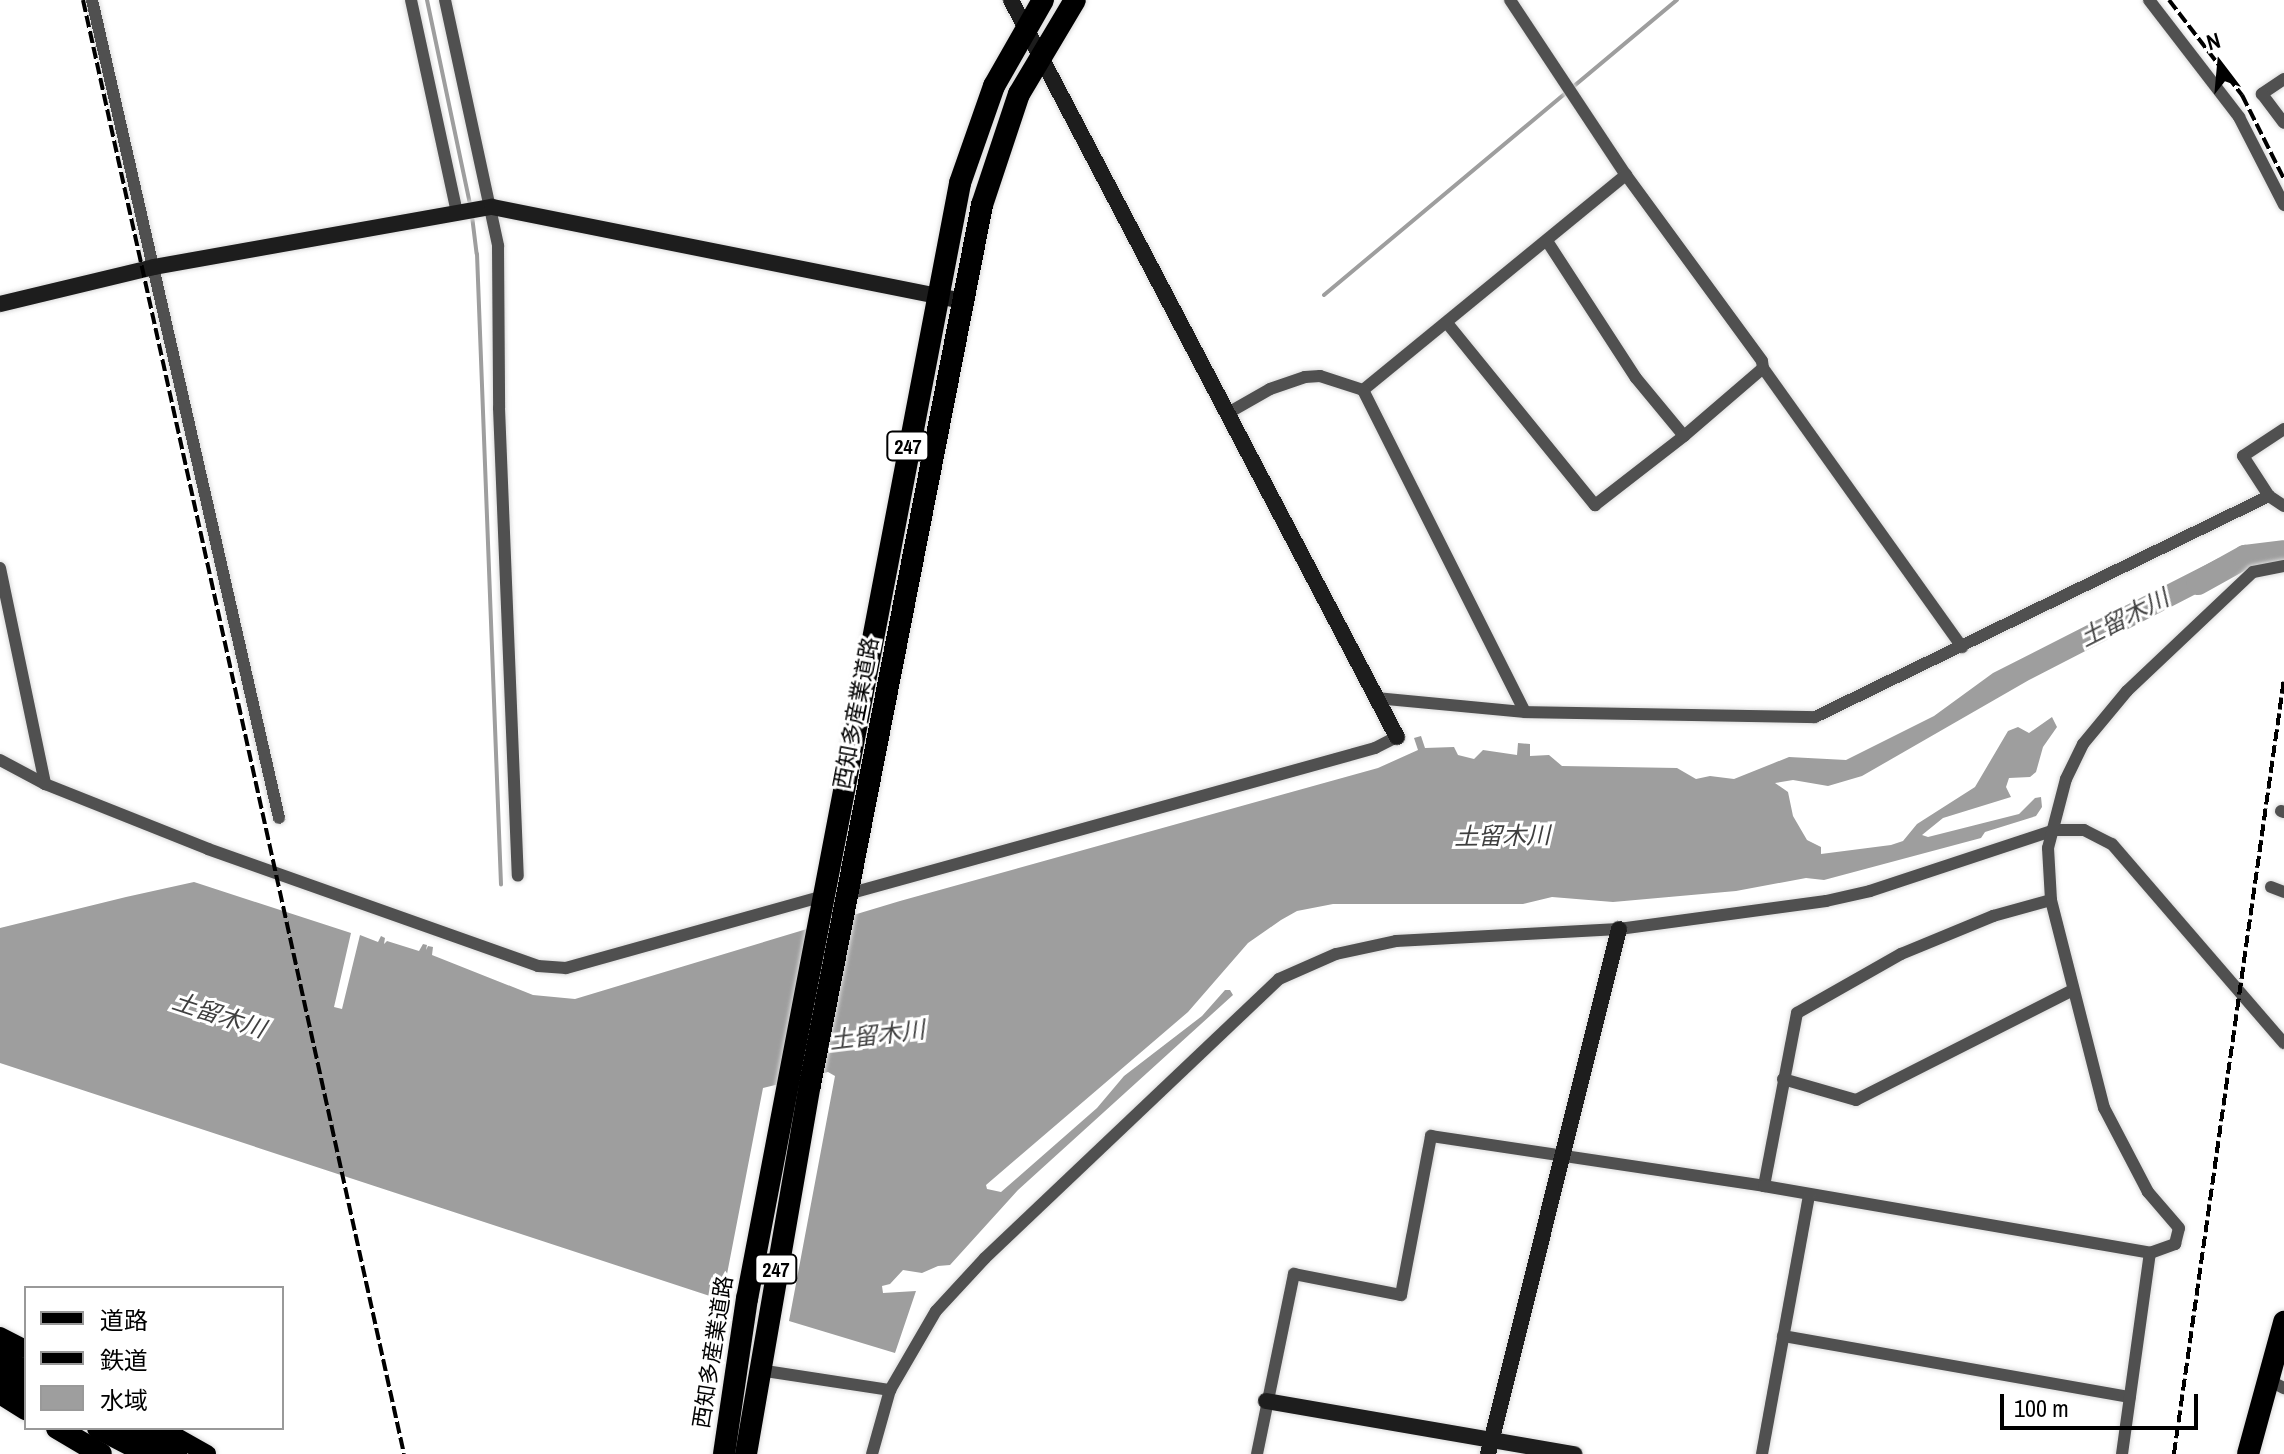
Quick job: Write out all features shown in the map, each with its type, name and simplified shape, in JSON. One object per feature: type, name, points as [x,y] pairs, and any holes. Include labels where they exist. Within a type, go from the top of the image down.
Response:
[{"type":"highway","name":"西知多産業道路","points":[[722,1454],[786,1093],[960,183],[976,130],[1025,27],[1043,0]]},
{"type":"highway","name":"西知多産業道路","points":[[746,1454],[810,1085],[962,301],[997,153],[1039,55],[1075,0]]},
{"type":"highway","points":[[2248,1454],[2276,1384],[2284,1322]]},
{"type":"highway","points":[[0,1356],[24,1371]]},
{"type":"highway","points":[[0,1377],[24,1390]]},
{"type":"highway","points":[[0,1393],[24,1405]]},
{"type":"highway","points":[[60,1430],[101,1454]]},
{"type":"highway","points":[[102,1430],[148,1454]]},
{"type":"highway","points":[[120,1430],[159,1454]]},
{"type":"highway","points":[[132,1430],[176,1454]]},
{"type":"main road","points":[[0,1336],[24,1348]]},
{"type":"main road","points":[[86,1430],[140,1454]]},
{"type":"main road","points":[[165,1430],[207,1454]]},
{"type":"street","points":[[92,0],[279,818]]},
{"type":"street","points":[[411,0],[457,213]]},
{"type":"street","points":[[445,0],[498,246],[499,408],[518,876]]},
{"type":"street","points":[[847,899],[1375,748],[1397,737],[1011,0]]},
{"type":"street","points":[[1510,0],[1626,175],[1762,361],[1763,368],[1962,647]]},
{"type":"street","points":[[2149,0],[2239,117],[2284,205]]},
{"type":"street","points":[[2284,79],[2262,94],[2284,123]]},
{"type":"street","points":[[1363,390],[1626,175]]},
{"type":"street","points":[[0,304],[154,267],[492,207],[962,301]]},
{"type":"street","points":[[1547,241],[1636,378],[1684,436]]},
{"type":"street","points":[[1447,323],[1595,505],[1684,436],[1763,368]]},
{"type":"street","points":[[1228,413],[1270,389],[1305,377],[1320,376],[1363,390],[1525,712]]},
{"type":"street","points":[[2284,429],[2243,456],[2269,496],[2284,506]]},
{"type":"street","points":[[1376,698],[1525,712],[1815,717],[2269,496]]},
{"type":"street","points":[[1257,1454],[1294,1274],[1401,1295],[1431,1136],[1561,1153],[1764,1186],[2150,1253],[2175,1244],[2179,1228],[2148,1192],[2104,1108],[2051,900],[2047,866],[2066,779],[2083,744],[2127,691],[2253,572],[2284,566]]},
{"type":"street","points":[[0,568],[45,784]]},
{"type":"street","points":[[0,760],[45,784],[208,849],[538,966],[566,968],[822,902]]},
{"type":"street","points":[[872,1454],[890,1390],[936,1311],[985,1258],[1279,979],[1336,954],[1396,941],[1619,929],[1826,901],[1870,891],[2054,830],[2084,830],[2112,844],[2284,1043]]},
{"type":"street","points":[[1764,1186],[1797,1013],[1901,954],[1993,916],[2051,900]]},
{"type":"street","points":[[1489,1447],[1619,929]]},
{"type":"street","points":[[1783,1079],[1856,1100],[2073,990]]},
{"type":"street","points":[[1762,1454],[1809,1196]]},
{"type":"street","points":[[2122,1454],[2150,1253]]},
{"type":"street","points":[[1783,1336],[2130,1397]]},
{"type":"street","points":[[759,1370],[890,1390]]},
{"type":"street","points":[[1266,1401],[1489,1447],[1574,1454]]},
{"type":"water","points":[[2219,558],[2229,577],[2029,680],[1862,776],[1828,786],[1793,780],[1775,783],[1788,792],[1793,816],[1807,840],[1821,847],[1821,854],[1891,845],[1903,841],[1917,824],[1975,787],[2008,731],[2018,727],[2029,733],[2052,717],[2057,727],[2043,747],[2036,772],[2030,777],[2009,778],[2006,787],[2011,797],[1943,818],[1922,835],[1928,837],[2019,814],[2035,798],[2041,797],[2042,807],[2036,816],[1985,832],[1981,838],[1824,880],[1806,878],[1736,891],[1613,902],[1552,897],[1523,904],[1333,904],[1297,911],[1281,920],[1248,943],[1188,1012],[986,1185],[987,1189],[1001,1192],[1097,1108],[1124,1076],[1202,1016],[1225,990],[1230,990],[1233,995],[1018,1190],[950,1265],[922,1273],[903,1270],[890,1284],[882,1286],[883,1293],[916,1291],[895,1353],[789,1321],[835,1076],[828,1072],[763,1088],[722,1300],[0,1063],[0,928],[126,897],[194,882],[351,933],[334,1007],[342,1009],[360,935],[378,942],[381,936],[385,938],[384,944],[387,941],[419,951],[423,944],[427,945],[426,950],[428,946],[433,947],[432,955],[533,995],[575,999],[900,901],[1378,768],[1418,750],[1414,738],[1421,736],[1425,748],[1454,747],[1458,755],[1474,759],[1483,750],[1517,755],[1518,743],[1530,744],[1530,756],[1549,755],[1562,766],[1677,768],[1696,779],[1710,776],[1734,779],[1789,757],[1846,760],[1934,716],[1993,673]]},
{"type":"waterway","points":[[427,0],[471,208]]},
{"type":"waterway","points":[[1324,295],[1677,0]]},
{"type":"waterway","points":[[472,216],[477,254],[501,885]]},
{"type":"waterway","name":"土留木川","points":[[2198,583],[2245,557],[2284,552]]},
{"type":"railway","points":[[83,0],[404,1454]]},
{"type":"railway","points":[[2169,0],[2242,95],[2284,179]]},
{"type":"railway","points":[[2174,1454],[2284,679]]}]
